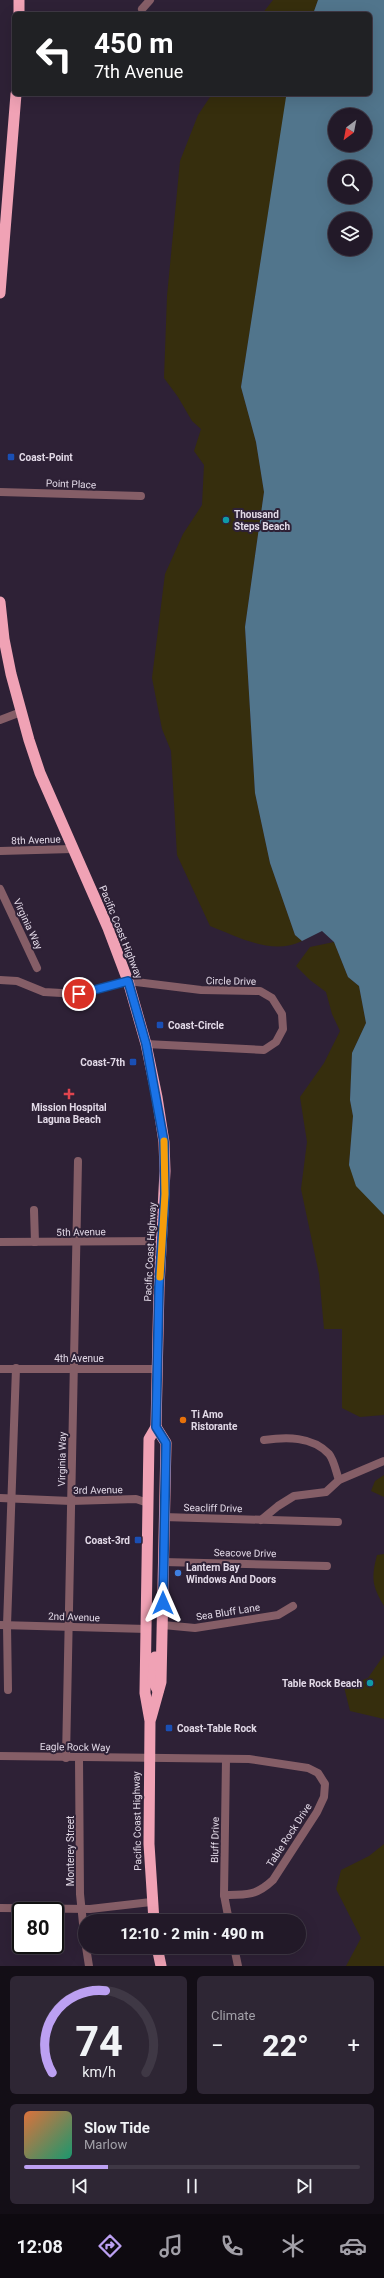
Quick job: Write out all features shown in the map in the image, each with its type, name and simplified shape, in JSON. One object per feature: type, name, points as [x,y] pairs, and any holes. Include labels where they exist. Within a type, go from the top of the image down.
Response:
[{"type":"highway","points":[[18,0],[19,12]]},
{"type":"highway","points":[[0,293],[16,96]]},
{"type":"highway","name":"Pacific Coast Highway","points":[[0,602],[4,639],[21,712],[40,773],[98,906],[128,981],[146,1044],[164,1142],[165,1171],[156,1427],[149,1439],[145,1693],[150,1721],[149,1844],[151,1902],[153,1914]]},
{"type":"highway","name":"Pacific Coast Highway","points":[[150,1721],[161,1682],[163,1625],[163,1517],[166,1443],[156,1427]]},
{"type":"highway","points":[[163,1567],[157,1565],[156,1514],[148,1498],[164,1493]]},
{"type":"highway","points":[[158,1692],[153,1681],[155,1641],[147,1629],[155,1620],[157,1603],[163,1592]]},
{"type":"highway","points":[[159,1954],[161,1966]]},
{"type":"street","points":[[142,9],[150,0]]},
{"type":"street","name":"Point Place","points":[[0,492],[141,496]]},
{"type":"street","points":[[0,720],[21,712]]},
{"type":"street","name":"8th Avenue","points":[[0,851],[72,849]]},
{"type":"street","name":"Virginia Way","points":[[0,889],[37,968]]},
{"type":"street","points":[[0,980],[17,981],[44,992],[79,994],[128,981]]},
{"type":"street","name":"Circle Drive","points":[[128,981],[201,990],[260,991],[272,998],[282,1014],[283,1029],[276,1042],[264,1050],[146,1044]]},
{"type":"street","name":"Virginia Way","points":[[66,1758],[78,1161]]},
{"type":"street","points":[[34,1210],[34,1242]]},
{"type":"street","name":"5th Avenue","points":[[0,1242],[162,1241]]},
{"type":"street","name":"4th Avenue","points":[[0,1368],[157,1369]]},
{"type":"street","points":[[8,1690],[4,1625],[16,1368]]},
{"type":"street","points":[[264,1440],[278,1438],[311,1441],[329,1455],[339,1480]]},
{"type":"street","points":[[261,1520],[294,1496],[326,1492],[339,1480],[384,1461]]},
{"type":"street","name":"3rd Avenue","points":[[0,1498],[71,1501],[148,1498]]},
{"type":"street","name":"Seacliff Drive","points":[[163,1517],[338,1522]]},
{"type":"street","name":"Seacove Drive","points":[[163,1567],[327,1566]]},
{"type":"street","name":"Sea Bluff Lane","points":[[163,1625],[203,1627],[278,1615],[293,1606]]},
{"type":"street","name":"2nd Avenue","points":[[4,1625],[147,1629]]},
{"type":"street","name":"Eagle Rock Way","points":[[0,1756],[226,1759]]},
{"type":"street","name":"Monterey Street","points":[[79,1758],[81,1914]]},
{"type":"street","name":"Table Rock Drive","points":[[224,1895],[253,1894],[263,1890],[273,1880],[317,1812],[323,1800],[326,1787],[323,1779],[308,1768],[261,1760],[226,1759]]},
{"type":"street","name":"Bluff Drive","points":[[226,1759],[224,1895],[228,1914]]},
{"type":"street","points":[[0,1908],[80,1908],[151,1902]]},
{"type":"street","points":[[87,1954],[89,1966]]},
{"type":"street","points":[[235,1954],[238,1966]]},
{"type":"sand","points":[[273,0],[318,0],[314,12],[264,12]]},
{"type":"sand","name":"Thousand Steps Beach","points":[[211,96],[287,96],[241,387],[256,442],[264,492],[245,627],[255,793],[270,863],[295,935],[302,941],[279,947],[267,946],[244,940],[210,926],[177,855],[171,751],[162,729],[152,678],[165,574],[183,534],[202,505],[204,465],[194,451],[201,429],[192,421],[178,397],[164,378],[167,296],[180,161],[198,115]]},
{"type":"sand","points":[[334,942],[348,977],[359,986],[366,1023],[352,1053],[350,1100],[353,1116],[349,1165],[384,1215],[384,1415],[360,1417],[342,1408],[342,1329],[324,1329],[319,1274],[301,1189],[307,1142],[300,1097],[324,1063],[340,1031],[332,1014],[326,992],[310,980],[296,966],[310,947]]},
{"type":"sand","points":[[384,1475],[384,1497],[371,1491],[375,1481]]},
{"type":"sand","points":[[384,1554],[384,1606],[377,1593],[373,1576],[377,1555]]},
{"type":"sand","name":"Table Rock Beach","points":[[384,1655],[384,1719],[350,1711],[344,1687],[368,1678]]},
{"type":"sand","points":[[384,1844],[384,1966],[346,1966],[361,1938],[336,1889],[341,1870],[369,1856]]},
{"type":"water","points":[[318,0],[384,0],[384,1215],[356,1186],[349,1165],[353,1116],[350,1100],[352,1053],[366,1023],[359,986],[348,977],[334,942],[322,931],[302,941],[295,935],[270,863],[255,793],[245,627],[264,492],[256,442],[241,387],[286,96],[372,96],[372,12],[314,12]]},
{"type":"slow traffic","points":[[160,1277],[165,1194],[164,1141]]},
{"type":"place","name":"Coast-Point","points":[[11,457]]},
{"type":"place","name":"Thousand Steps Beach","points":[[226,520]]},
{"type":"place","name":"Coast-Circle","points":[[160,1025]]},
{"type":"place","name":"Coast-7th","points":[[133,1062]]},
{"type":"place","name":"Mission Hospital Laguna Beach","points":[[69,1094]]},
{"type":"place","name":"Ti Amo Ristorante","points":[[183,1420]]},
{"type":"place","name":"Coast-3rd","points":[[138,1540]]},
{"type":"place","name":"Lantern Bay Windows And Doors","points":[[178,1573]]},
{"type":"place","name":"Table Rock Beach","points":[[370,1683]]},
{"type":"place","name":"Coast-Table Rock","points":[[169,1728]]},
{"type":"route","points":[[79,994],[104,986],[128,981],[146,1044],[157,1097],[164,1142],[165,1194],[159,1287],[156,1427],[166,1443],[163,1526],[163,1603]]}]
